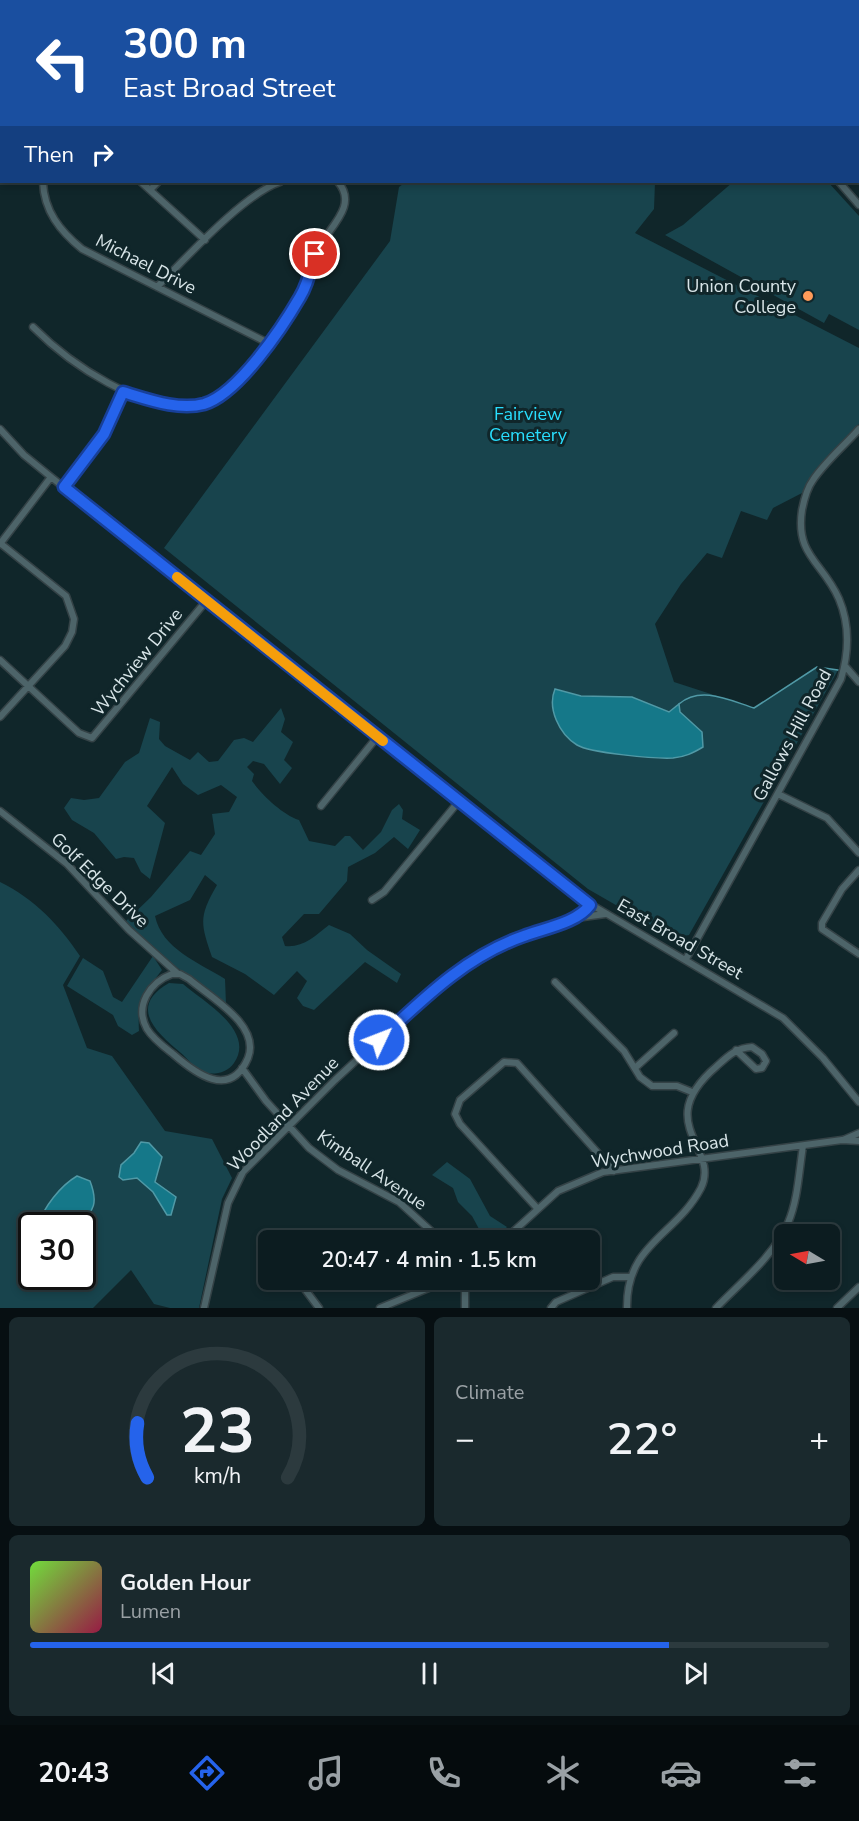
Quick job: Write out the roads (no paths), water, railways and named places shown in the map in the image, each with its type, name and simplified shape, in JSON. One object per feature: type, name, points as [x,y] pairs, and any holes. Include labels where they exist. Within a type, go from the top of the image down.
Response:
[{"type":"street","name":"Michael Drive","points":[[43,183],[50,213],[68,237],[82,249],[268,343]]},
{"type":"street","points":[[142,183],[205,240]]},
{"type":"street","points":[[150,190],[157,183]]},
{"type":"street","points":[[157,287],[260,191],[278,183]]},
{"type":"street","points":[[33,327],[66,356],[123,392],[176,405],[205,403],[227,392],[238,383],[301,297],[315,254],[344,211],[346,195],[339,183]]},
{"type":"street","points":[[840,183],[859,205]]},
{"type":"street","points":[[64,487],[104,434],[123,392]]},
{"type":"street","name":"East Broad Street","points":[[0,429],[24,455],[51,477],[590,905],[686,959],[783,1018],[823,1058],[859,1102]]},
{"type":"street","name":"Gallows Hill Road","points":[[686,959],[837,690],[845,666],[847,634],[843,611],[834,590],[804,547],[800,528],[805,497],[812,481],[859,429]]},
{"type":"street","points":[[0,717],[69,639],[74,615],[66,596],[0,543],[51,477]]},
{"type":"street","name":"Wychview Drive","points":[[28,686],[87,738],[97,735],[207,600]]},
{"type":"street","points":[[0,660],[28,686]]},
{"type":"street","points":[[845,666],[859,682]]},
{"type":"street","points":[[321,806],[378,736]]},
{"type":"street","points":[[778,794],[826,819],[859,853]]},
{"type":"street","points":[[372,900],[384,892],[459,801]]},
{"type":"street","name":"Golf Edge Drive","points":[[0,811],[67,864],[129,930],[177,973]]},
{"type":"street","points":[[859,870],[842,890],[822,923],[822,929],[859,954]]},
{"type":"street","name":"Woodland Avenue","points":[[576,918],[590,905]]},
{"type":"street","name":"Woodland Avenue","points":[[204,1308],[221,1228],[235,1185],[243,1172],[413,1008],[471,960],[512,940],[576,918],[606,914]]},
{"type":"street","points":[[177,973],[189,979],[242,1024],[250,1044],[249,1054],[242,1068],[225,1079],[214,1080],[201,1077],[147,1029],[142,1011],[147,994],[164,977],[177,973]]},
{"type":"street","points":[[555,982],[624,1051],[640,1077],[652,1086],[677,1086],[692,1092]]},
{"type":"street","points":[[635,1068],[674,1033]]},
{"type":"street","points":[[627,1308],[630,1277],[641,1256],[701,1187],[706,1169],[689,1130],[688,1104],[692,1092],[707,1074],[736,1050],[752,1047],[758,1050],[766,1061],[762,1068],[756,1069],[750,1066],[736,1050]]},
{"type":"street","points":[[537,1208],[460,1124],[455,1114],[460,1100],[504,1062],[517,1063],[614,1171]]},
{"type":"street","name":"Kimball Avenue","points":[[242,1068],[288,1128],[322,1160],[399,1202],[430,1230]]},
{"type":"street","points":[[855,1139],[859,1125]]},
{"type":"street","name":"Wychwood Road","points":[[514,1230],[558,1191],[575,1182],[614,1171],[855,1139],[859,1133]]},
{"type":"street","points":[[716,1308],[768,1253],[787,1225],[793,1208],[803,1146]]},
{"type":"street","points":[[551,1308],[556,1302],[614,1277],[630,1277]]},
{"type":"street","points":[[837,1308],[859,1287]]},
{"type":"street","points":[[306,1290],[319,1308]]},
{"type":"street","points":[[380,1308],[424,1290]]},
{"type":"street","points":[[465,1290],[465,1308]]},
{"type":"water","points":[[555,689],[581,696],[632,697],[669,712],[679,704],[680,712],[702,732],[703,747],[681,757],[673,758],[624,755],[584,748],[565,734],[556,720],[553,704]]},
{"type":"water","points":[[141,1142],[149,1143],[162,1157],[155,1182],[176,1197],[171,1215],[167,1215],[153,1192],[137,1178],[123,1180],[119,1177],[121,1165],[134,1153]]},
{"type":"water","points":[[77,1176],[90,1181],[94,1200],[90,1212],[44,1212],[65,1185]]},
{"type":"waterway","points":[[679,704],[688,698],[706,695],[754,708],[817,667],[838,670]]},
{"type":"place","name":"Union County College","points":[[808,296]]},
{"type":"park label","name":"Fairview Cemetery","points":[[528,424]]}]
